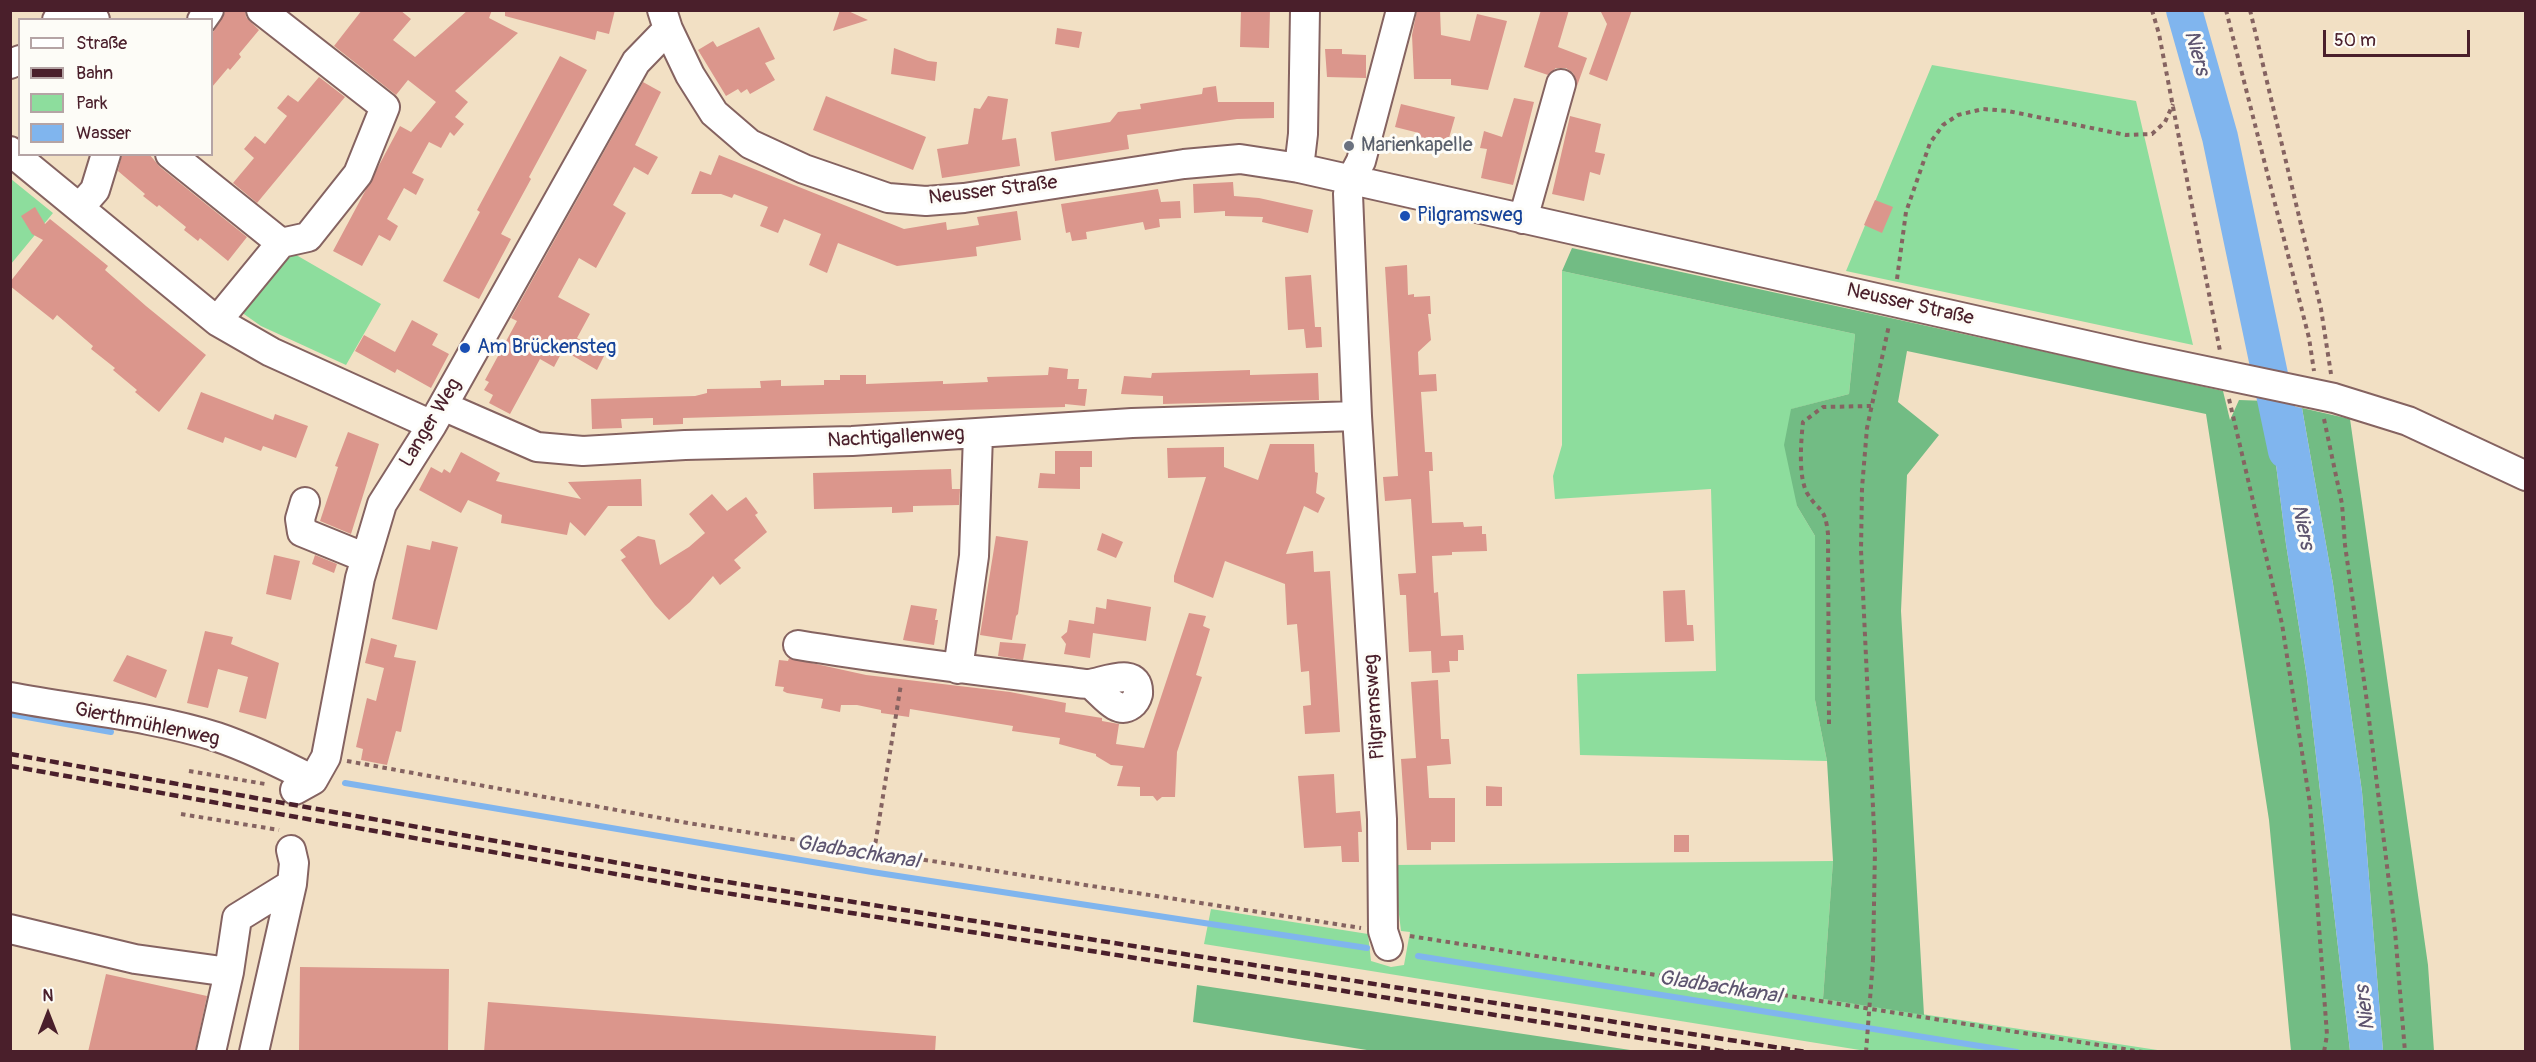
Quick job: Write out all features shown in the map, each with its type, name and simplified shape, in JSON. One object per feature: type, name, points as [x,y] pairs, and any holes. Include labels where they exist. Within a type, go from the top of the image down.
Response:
[{"type":"street","points":[[217,321],[281,243],[308,237],[358,174],[385,107],[261,10]]},
{"type":"street","points":[[1299,168],[1303,124],[1305,10]]},
{"type":"street","name":"Pilgramsweg","points":[[1385,939],[1382,819],[1357,416],[1348,194],[1351,180],[1361,161],[1401,10]]},
{"type":"street","name":"Neusser Straße","points":[[665,20],[690,75],[714,113],[750,144],[804,169],[888,198],[926,201],[964,198],[1184,164],[1240,159],[1299,168],[1893,308],[2316,394],[2408,421],[2526,476]]},
{"type":"street","name":"Langer Weg","points":[[311,776],[360,578],[382,504],[437,415],[636,62],[665,20]]},
{"type":"street","points":[[1523,219],[1561,84]]},
{"type":"street","points":[[10,151],[217,321],[271,352],[437,415]]},
{"type":"street","points":[[80,207],[95,190],[105,156]]},
{"type":"street","points":[[172,156],[281,243]]},
{"type":"street","name":"Nachtigallenweg","points":[[437,415],[537,447],[583,451],[685,445],[852,441],[1132,423],[1357,416]]},
{"type":"street","points":[[958,669],[974,556],[978,434]]},
{"type":"street","points":[[304,502],[300,519],[302,532],[366,558]]},
{"type":"street","points":[[798,645],[905,662],[1090,684]]},
{"type":"street","name":"Gierthmühlenweg","points":[[10,697],[152,722],[217,737],[311,776]]},
{"type":"street","points":[[254,1052],[292,884],[294,863],[291,850]]},
{"type":"street","points":[[211,1052],[229,972],[237,918],[292,884]]},
{"type":"street","points":[[10,930],[135,959],[229,972]]},
{"type":"path","points":[[2152,10],[2159,34],[2228,375],[2282,624],[2310,804],[2327,1035],[2324,1052]]},
{"type":"path","points":[[2226,10],[2309,338],[2316,394],[2342,504],[2344,545],[2368,706],[2395,931],[2405,1052]]},
{"type":"path","points":[[2250,10],[2321,309],[2316,394]]},
{"type":"path","points":[[1866,1052],[1873,960],[1875,850],[1862,550],[1862,488],[1867,428],[1893,308],[1906,212],[1930,143],[1943,125],[1958,115],[1983,109],[2008,111],[2126,135],[2152,134],[2165,122],[2173,104]]},
{"type":"path","points":[[1829,724],[1826,515],[1806,492],[1799,450],[1803,422],[1822,406],[1871,406]]},
{"type":"path","points":[[874,852],[905,662]]},
{"type":"path","points":[[189,771],[311,776],[688,823],[874,852],[1385,939],[2144,1052]]},
{"type":"path","points":[[181,814],[279,830],[287,838],[291,850]]},
{"type":"green space","points":[[1932,65],[2136,101],[2193,345],[1846,271]]},
{"type":"green space","points":[[11,179],[53,213],[11,264]]},
{"type":"green space","points":[[1572,248],[2223,391],[2230,420],[2239,400],[2268,401],[2286,544],[2307,678],[2350,1051],[2291,1051],[2269,820],[2206,414],[1907,351],[1898,402],[1939,435],[1907,475],[1901,611],[1924,1015],[1823,999],[1833,861],[1827,761],[1815,700],[1815,536],[1797,506],[1784,445],[1791,409],[1849,394],[1855,334],[1562,271]]},
{"type":"green space","points":[[291,252],[381,304],[346,365],[261,326],[241,312]]},
{"type":"green space","points":[[1562,271],[1855,334],[1849,394],[1792,409],[1797,506],[1815,536],[1815,700],[1827,761],[1580,755],[1577,674],[1716,671],[1711,489],[1555,499],[1553,476],[1562,445]]},
{"type":"green space","points":[[2302,408],[2350,419],[2428,965],[2434,1051],[2383,1051],[2362,792],[2333,584]]},
{"type":"green space","points":[[1833,861],[1823,999],[2164,1051],[1866,1051],[1204,944],[1211,909],[1368,934],[1371,961],[1391,967],[1404,965],[1410,932],[1401,931],[1393,865]]},
{"type":"green space","points":[[1197,985],[1637,1051],[1373,1051],[1193,1022]]},
{"type":"water","points":[[2268,401],[2302,408],[2333,584],[2362,792],[2383,1051],[2350,1051],[2307,678],[2286,544]]},
{"type":"building","points":[[226,10],[245,10],[246,17],[259,30],[239,54],[241,57],[213,86],[213,32]]},
{"type":"building","points":[[362,10],[400,10],[411,19],[393,40],[415,57],[468,10],[492,10],[489,18],[518,33],[455,91],[468,102],[455,117],[464,124],[454,136],[450,132],[441,148],[429,142],[412,173],[424,179],[416,195],[404,188],[387,219],[398,226],[394,234],[390,241],[379,235],[362,266],[333,251],[400,126],[411,132],[436,102],[408,80],[396,95],[334,46]]},
{"type":"building","points":[[505,10],[615,10],[609,34],[597,31],[595,40],[505,16]]},
{"type":"building","points":[[840,10],[846,10],[868,20],[833,31]]},
{"type":"building","points":[[1241,10],[1270,10],[1269,48],[1240,47]]},
{"type":"building","points":[[1417,10],[1440,10],[1441,35],[1470,41],[1477,14],[1507,21],[1488,90],[1451,85],[1451,79],[1414,79],[1412,35]]},
{"type":"building","points":[[1541,10],[1569,10],[1558,47],[1587,58],[1577,86],[1573,73],[1566,68],[1556,68],[1548,75],[1524,67]]},
{"type":"building","points":[[1600,10],[1632,10],[1607,81],[1589,74],[1607,24]]},
{"type":"building","points":[[759,27],[775,59],[765,63],[775,80],[750,94],[747,89],[741,93],[738,89],[726,96],[698,50],[713,41],[717,47]]},
{"type":"building","points":[[1057,28],[1082,32],[1079,48],[1055,44]]},
{"type":"building","points":[[894,48],[928,61],[937,62],[935,81],[891,74]]},
{"type":"building","points":[[1325,49],[1342,49],[1342,54],[1366,55],[1366,78],[1327,77]]},
{"type":"building","points":[[560,56],[587,70],[501,234],[511,239],[479,299],[443,281],[480,212],[477,210]]},
{"type":"building","points":[[319,77],[345,97],[257,203],[233,183],[254,158],[244,149],[255,136],[265,144],[287,116],[277,108],[288,95],[298,102]]},
{"type":"building","points":[[643,82],[661,92],[635,145],[658,157],[648,175],[634,167],[613,205],[626,213],[596,268],[579,258],[558,297],[590,314],[577,338],[605,354],[597,370],[563,350],[554,367],[540,359],[510,414],[489,403],[493,395],[484,390],[489,382],[485,380],[517,321],[511,318]]},
{"type":"building","points":[[1216,86],[1218,102],[1274,102],[1274,118],[1237,119],[1127,135],[1129,149],[1055,161],[1051,132],[1110,122],[1118,112],[1141,109],[1140,104],[1202,94],[1203,88]]},
{"type":"building","points":[[826,96],[926,137],[913,170],[813,130]]},
{"type":"building","points":[[988,96],[1008,99],[1002,140],[1016,138],[1020,166],[942,178],[937,149],[968,144],[974,108],[980,109]]},
{"type":"building","points":[[1514,98],[1534,102],[1513,185],[1481,178],[1487,149],[1480,148],[1484,131],[1502,137]]},
{"type":"building","points":[[1401,104],[1455,117],[1445,152],[1416,144],[1419,133],[1395,127]]},
{"type":"building","points":[[1570,116],[1601,124],[1595,152],[1605,154],[1600,175],[1590,172],[1584,201],[1552,194]]},
{"type":"building","points":[[719,155],[904,229],[946,222],[947,230],[979,225],[977,217],[1017,211],[1021,240],[976,247],[977,256],[897,266],[838,243],[827,273],[809,265],[821,234],[784,219],[778,233],[760,226],[768,207],[734,194],[732,198],[721,194],[691,194],[700,171],[711,175]]},
{"type":"building","points":[[122,156],[151,156],[160,167],[247,237],[228,261],[200,238],[198,241],[184,230],[186,227],[159,205],[157,207],[143,196],[145,194],[118,171]]},
{"type":"building","points":[[1233,182],[1234,196],[1259,198],[1313,210],[1308,233],[1262,222],[1263,217],[1225,216],[1225,211],[1194,213],[1193,184]]},
{"type":"building","points":[[1158,189],[1161,202],[1180,201],[1181,218],[1159,219],[1160,227],[1145,230],[1143,222],[1086,232],[1087,239],[1072,241],[1070,232],[1066,233],[1061,204]]},
{"type":"building","points":[[1875,200],[1893,207],[1882,233],[1864,225]]},
{"type":"building","points":[[35,207],[45,224],[50,219],[70,235],[108,266],[105,270],[206,355],[159,412],[113,370],[115,368],[91,349],[93,346],[57,315],[53,320],[10,286],[10,282],[43,240],[32,234],[21,216]]},
{"type":"building","points":[[1407,265],[1408,295],[1430,296],[1431,314],[1428,314],[1431,340],[1418,352],[1419,375],[1436,374],[1437,391],[1421,392],[1425,452],[1432,452],[1433,471],[1429,471],[1432,523],[1463,522],[1464,527],[1482,526],[1482,534],[1486,534],[1487,551],[1452,552],[1452,555],[1432,556],[1434,593],[1438,592],[1441,636],[1463,635],[1464,650],[1458,650],[1458,661],[1449,661],[1450,672],[1432,673],[1431,651],[1409,652],[1406,595],[1400,595],[1398,574],[1416,573],[1411,499],[1385,501],[1383,477],[1398,476],[1385,267]]},
{"type":"building","points":[[1311,275],[1315,327],[1321,327],[1322,347],[1306,348],[1304,329],[1288,330],[1285,277]]},
{"type":"building","points":[[412,320],[438,334],[432,345],[449,354],[431,388],[397,369],[395,373],[355,351],[364,335],[395,352]]},
{"type":"building","points":[[1049,367],[1068,369],[1067,379],[1079,379],[1078,389],[1087,389],[1085,406],[1065,404],[1065,407],[683,418],[683,424],[653,425],[653,418],[621,419],[622,428],[592,429],[591,399],[695,396],[707,393],[707,389],[761,388],[760,381],[781,380],[781,386],[824,385],[824,380],[840,380],[840,375],[866,375],[866,384],[988,382],[987,377],[1048,375]]},
{"type":"building","points":[[1250,370],[1250,375],[1318,373],[1319,400],[1163,404],[1163,396],[1121,394],[1124,376],[1151,378],[1152,373]]},
{"type":"building","points":[[201,392],[273,420],[275,414],[308,426],[296,458],[263,446],[261,451],[225,437],[223,443],[187,429]]},
{"type":"building","points":[[348,432],[379,444],[351,534],[320,521],[338,467],[335,466]]},
{"type":"building","points":[[1270,444],[1314,444],[1315,472],[1318,473],[1316,493],[1325,498],[1318,513],[1304,506],[1286,554],[1313,551],[1314,572],[1330,571],[1340,732],[1305,734],[1303,706],[1311,705],[1309,671],[1301,672],[1297,624],[1287,625],[1285,584],[1225,561],[1213,598],[1174,582],[1206,477],[1168,478],[1167,448],[1224,447],[1224,467],[1258,480]]},
{"type":"building","points":[[1055,451],[1092,451],[1092,467],[1080,467],[1080,489],[1038,488],[1040,473],[1055,474]]},
{"type":"building","points":[[461,452],[500,473],[496,481],[581,499],[568,482],[641,479],[642,506],[608,506],[585,536],[570,522],[567,535],[501,523],[502,515],[468,500],[461,513],[419,490],[431,467],[442,473],[444,469],[450,473]]},
{"type":"building","points":[[951,469],[952,489],[960,489],[959,505],[913,506],[913,512],[892,513],[892,507],[814,509],[813,473]]},
{"type":"building","points":[[712,494],[727,511],[746,497],[758,513],[755,515],[767,532],[734,560],[741,568],[720,585],[713,576],[690,602],[669,620],[621,560],[626,557],[620,550],[638,536],[655,540],[660,565],[689,547],[705,533],[689,514]]},
{"type":"building","points":[[1102,533],[1123,542],[1116,558],[1097,550]]},
{"type":"building","points":[[996,536],[1028,541],[1012,640],[980,635]]},
{"type":"building","points":[[432,541],[458,547],[437,630],[392,619],[407,545],[430,550]]},
{"type":"building","points":[[274,555],[300,561],[291,600],[266,594]]},
{"type":"building","points":[[315,555],[337,564],[334,573],[312,564]]},
{"type":"building","points":[[1685,590],[1687,625],[1693,625],[1694,641],[1665,642],[1663,591]]},
{"type":"building","points":[[1107,599],[1151,607],[1146,641],[1093,633],[1090,658],[1064,654],[1066,644],[1061,637],[1067,632],[1069,620],[1094,624],[1096,607],[1106,609]]},
{"type":"building","points":[[911,605],[937,609],[935,620],[938,620],[934,645],[903,640]]},
{"type":"building","points":[[1189,613],[1206,616],[1203,626],[1210,629],[1196,675],[1202,677],[1177,752],[1175,797],[1162,797],[1157,801],[1153,796],[1140,796],[1140,787],[1117,786],[1123,766],[1111,765],[1096,754],[1059,744],[1060,738],[1012,731],[1013,726],[910,709],[909,717],[881,713],[881,710],[857,705],[841,705],[840,712],[821,708],[823,699],[787,693],[783,691],[784,687],[775,686],[779,660],[788,661],[789,658],[866,675],[1010,692],[1066,703],[1065,712],[1102,718],[1102,721],[1119,724],[1116,744],[1144,748]]},
{"type":"building","points":[[205,631],[233,637],[231,644],[279,663],[266,719],[239,712],[248,677],[218,669],[208,708],[187,703]]},
{"type":"building","points":[[371,638],[397,645],[394,657],[416,661],[401,732],[396,731],[387,765],[361,760],[363,749],[356,747],[367,698],[376,701],[384,668],[365,663]]},
{"type":"building","points":[[1000,642],[1026,644],[1023,660],[998,656]]},
{"type":"building","points":[[127,655],[167,670],[156,698],[113,681]]},
{"type":"building","points":[[1438,680],[1441,739],[1449,739],[1451,764],[1427,766],[1429,798],[1455,798],[1455,842],[1431,842],[1431,850],[1407,850],[1401,759],[1416,758],[1411,682]]},
{"type":"building","points":[[1334,774],[1336,813],[1360,811],[1362,832],[1358,832],[1359,862],[1342,862],[1341,846],[1304,848],[1298,776]]},
{"type":"building","points":[[1486,786],[1502,787],[1502,806],[1486,806]]},
{"type":"building","points":[[1674,835],[1689,835],[1689,852],[1674,852]]},
{"type":"building","points":[[300,967],[449,969],[448,1052],[299,1052]]},
{"type":"building","points":[[106,974],[207,996],[195,1052],[88,1052]]},
{"type":"building","points":[[488,1002],[936,1036],[935,1052],[484,1052]]},
{"type":"waterway","name":"Niers","points":[[2184,10],[2220,137],[2286,451]]},
{"type":"waterway","name":"Gladbachkanal","points":[[10,714],[111,732]]},
{"type":"waterway","name":"Gladbachkanal","points":[[345,783],[872,872],[1367,948]]},
{"type":"waterway","name":"Gladbachkanal","points":[[1418,956],[2017,1052]]},
{"type":"railway","points":[[10,754],[708,879],[1806,1052]]},
{"type":"railway","points":[[10,766],[700,889],[1729,1052]]},
{"type":"place","name":"Marienkapelle","points":[[1349,146]]},
{"type":"place","name":"Pilgramsweg","points":[[1405,216]]},
{"type":"place","name":"Am Brückensteg","points":[[465,348]]}]
